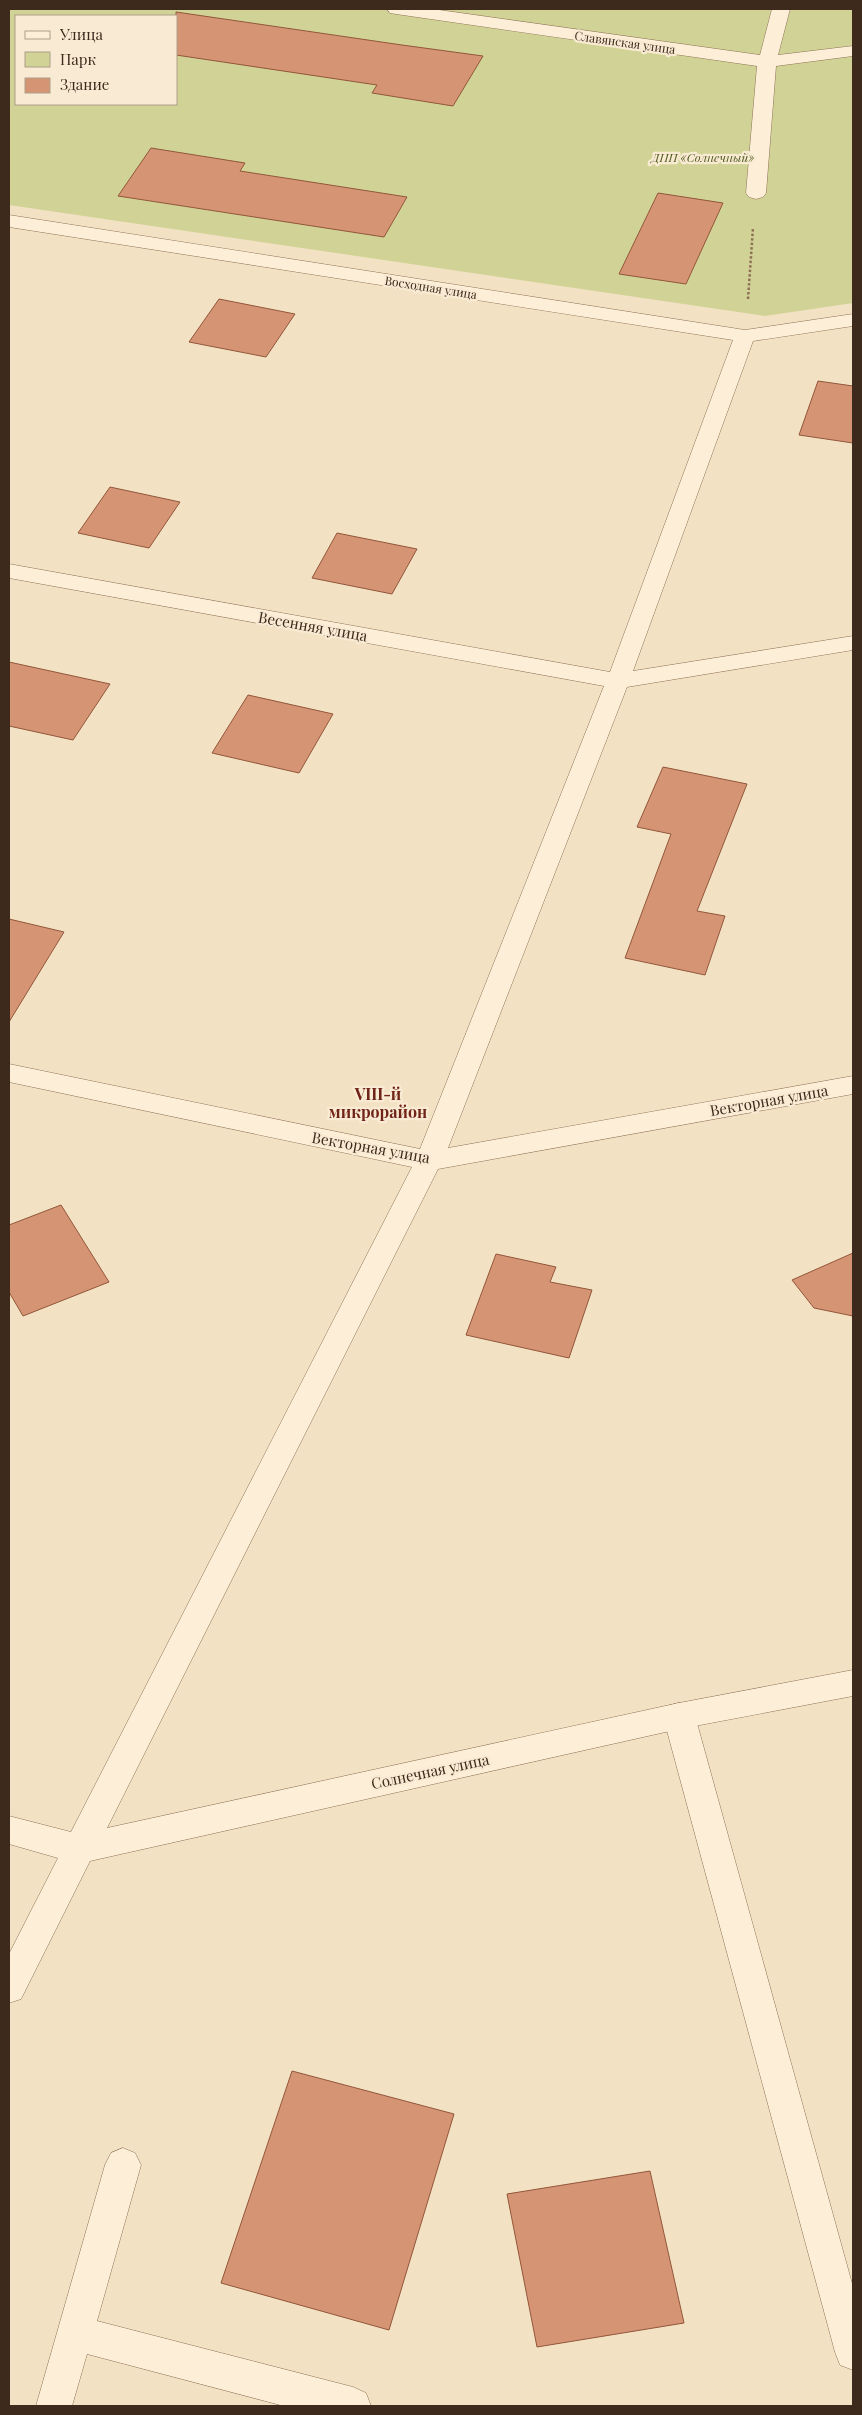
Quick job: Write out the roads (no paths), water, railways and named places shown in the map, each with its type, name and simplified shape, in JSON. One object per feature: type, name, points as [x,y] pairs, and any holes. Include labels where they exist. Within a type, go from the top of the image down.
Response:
[{"type":"street","name":"Славянская улица","points":[[396,9],[767,62],[853,51]]},
{"type":"street","points":[[756,192],[767,62],[781,9]]},
{"type":"street","name":"Восходная улица","points":[[9,221],[745,336],[853,320]]},
{"type":"street","points":[[9,1988],[429,1161],[618,681],[745,336]]},
{"type":"street","name":"Весенняя улица","points":[[9,571],[618,681],[853,644]]},
{"type":"street","name":"Векторная улица","points":[[9,1073],[429,1161],[853,1085]]},
{"type":"street","name":"Солнечная улица","points":[[9,1830],[79,1849],[679,1716],[853,1683]]},
{"type":"street","points":[[679,1716],[853,2352]]},
{"type":"street","points":[[54,2406],[123,2165]]},
{"type":"street","points":[[75,2332],[352,2406]]},
{"type":"district","name":"VIII-й микрорайон","points":[[378,1102]]},
{"type":"park label","name":"ДНП «Солнечный»","points":[[703,157]]}]
